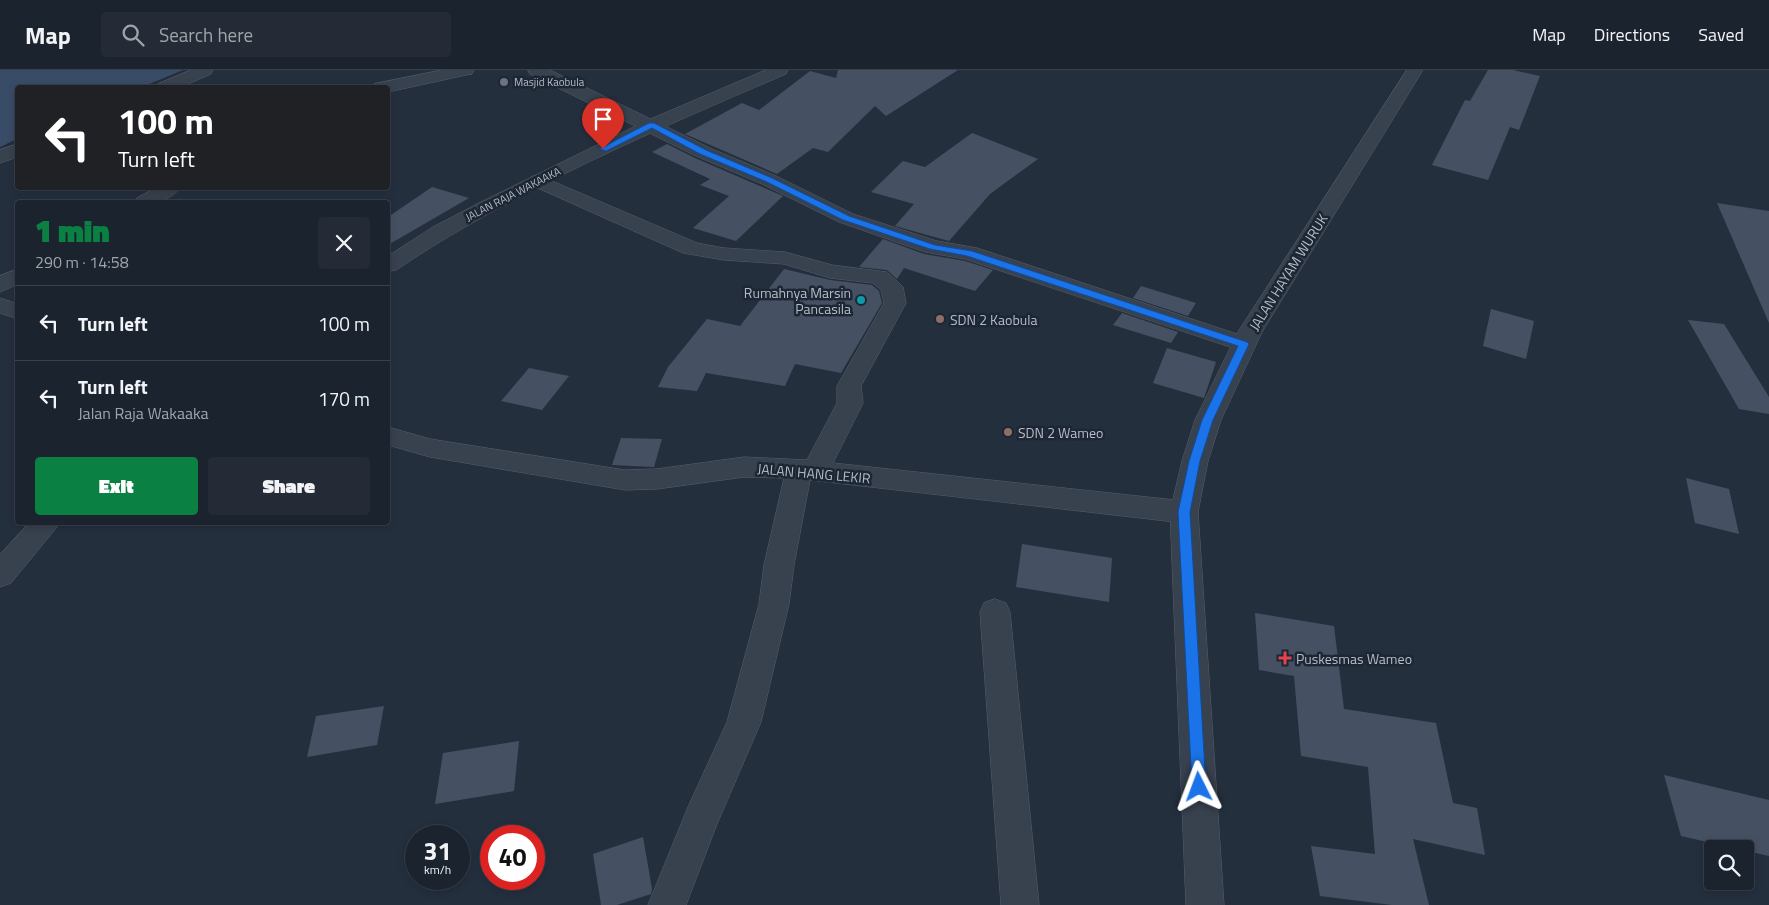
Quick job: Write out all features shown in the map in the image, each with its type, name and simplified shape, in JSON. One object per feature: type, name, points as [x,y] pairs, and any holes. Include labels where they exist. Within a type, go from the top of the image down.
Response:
[{"type":"street","points":[[171,85],[205,70]]},
{"type":"street","points":[[379,85],[385,78],[404,70]]},
{"type":"street","points":[[390,86],[466,70]]},
{"type":"street","points":[[536,70],[652,125],[703,152],[769,180],[846,218],[933,247],[978,256],[1244,344]]},
{"type":"street","name":"JALAN RAJA WAKAAKA","points":[[390,264],[440,231],[538,181],[652,125],[780,70]]},
{"type":"street","name":"JALAN HAYAM WURUK","points":[[1205,905],[1184,512],[1194,461],[1208,420],[1244,344],[1415,70]]},
{"type":"street","points":[[0,158],[15,151]]},
{"type":"street","points":[[538,181],[691,248],[724,254],[785,258],[830,271],[860,273],[879,277],[892,287],[895,303],[849,386],[850,403],[807,470],[779,565],[774,604],[744,722],[701,819],[667,905]]},
{"type":"street","points":[[148,200],[166,190]]},
{"type":"street","points":[[0,285],[15,277]]},
{"type":"street","points":[[0,305],[15,311]]},
{"type":"street","name":"JALAN HANG LEKIR","points":[[390,437],[430,448],[625,480],[657,479],[744,468],[807,470],[1184,512]]},
{"type":"street","points":[[0,574],[44,525]]},
{"type":"street","points":[[995,612],[1020,905]]},
{"type":"water","points":[[0,70],[183,70],[147,85],[15,85],[15,140],[0,147]]},
{"type":"building","points":[[838,70],[958,70],[886,116],[875,106],[828,152],[813,148],[777,174],[685,134],[742,103],[759,110],[810,71],[836,78]]},
{"type":"building","points":[[1488,70],[1513,70],[1540,76],[1519,130],[1510,127],[1488,180],[1432,165],[1465,100],[1470,101]]},
{"type":"building","points":[[972,133],[1038,159],[990,194],[949,241],[895,226],[914,204],[871,192],[903,161],[925,167]]},
{"type":"building","points":[[667,144],[783,196],[736,241],[693,228],[729,196],[700,185],[710,179],[652,152]]},
{"type":"building","points":[[432,187],[469,198],[390,244],[390,216]]},
{"type":"building","points":[[1717,203],[1769,211],[1769,323]]},
{"type":"building","points":[[883,239],[924,254],[965,261],[993,270],[975,291],[904,268],[897,279],[887,270],[859,267]]},
{"type":"building","points":[[784,269],[830,280],[872,285],[879,291],[882,303],[841,373],[795,364],[785,386],[706,373],[697,391],[658,387],[668,367],[707,319],[740,326]]},
{"type":"building","points":[[1141,286],[1196,303],[1188,316],[1133,298]]},
{"type":"building","points":[[1491,309],[1534,321],[1526,359],[1483,346]]},
{"type":"building","points":[[1122,313],[1178,332],[1171,343],[1113,325]]},
{"type":"building","points":[[1688,320],[1724,324],[1769,397],[1769,414],[1739,409]]},
{"type":"building","points":[[1167,348],[1216,362],[1204,398],[1153,383]]},
{"type":"building","points":[[529,368],[569,376],[542,410],[501,401]]},
{"type":"building","points":[[621,438],[662,439],[654,467],[612,465]]},
{"type":"building","points":[[1686,478],[1729,489],[1739,534],[1695,523]]},
{"type":"building","points":[[1022,544],[1112,558],[1109,602],[1016,587]]},
{"type":"building","points":[[1255,613],[1334,626],[1344,709],[1436,723],[1453,803],[1477,808],[1485,855],[1413,839],[1429,905],[1392,905],[1320,896],[1311,846],[1375,854],[1368,767],[1301,756],[1294,676],[1259,670]]},
{"type":"building","points":[[384,706],[377,745],[307,757],[316,716]]},
{"type":"building","points":[[519,741],[514,791],[435,804],[443,753]]},
{"type":"building","points":[[1664,775],[1769,800],[1769,856],[1754,853],[1754,840],[1704,841],[1681,836]]},
{"type":"building","points":[[643,837],[652,889],[651,894],[617,905],[601,905],[593,854]]},
{"type":"place","name":"Masjid Kaobula","points":[[504,82]]},
{"type":"place","name":"Rumahnya Marsin Pancasila","points":[[861,300]]},
{"type":"place","name":"SDN 2 Kaobula","points":[[940,319]]},
{"type":"place","name":"SDN 2 Wameo","points":[[1008,432]]},
{"type":"place","name":"Puskesmas Wameo","points":[[1285,658]]},
{"type":"route","points":[[603,149],[652,125],[703,152],[769,180],[846,218],[933,247],[969,253],[1244,344],[1208,420],[1194,461],[1184,512],[1199,787]]}]
